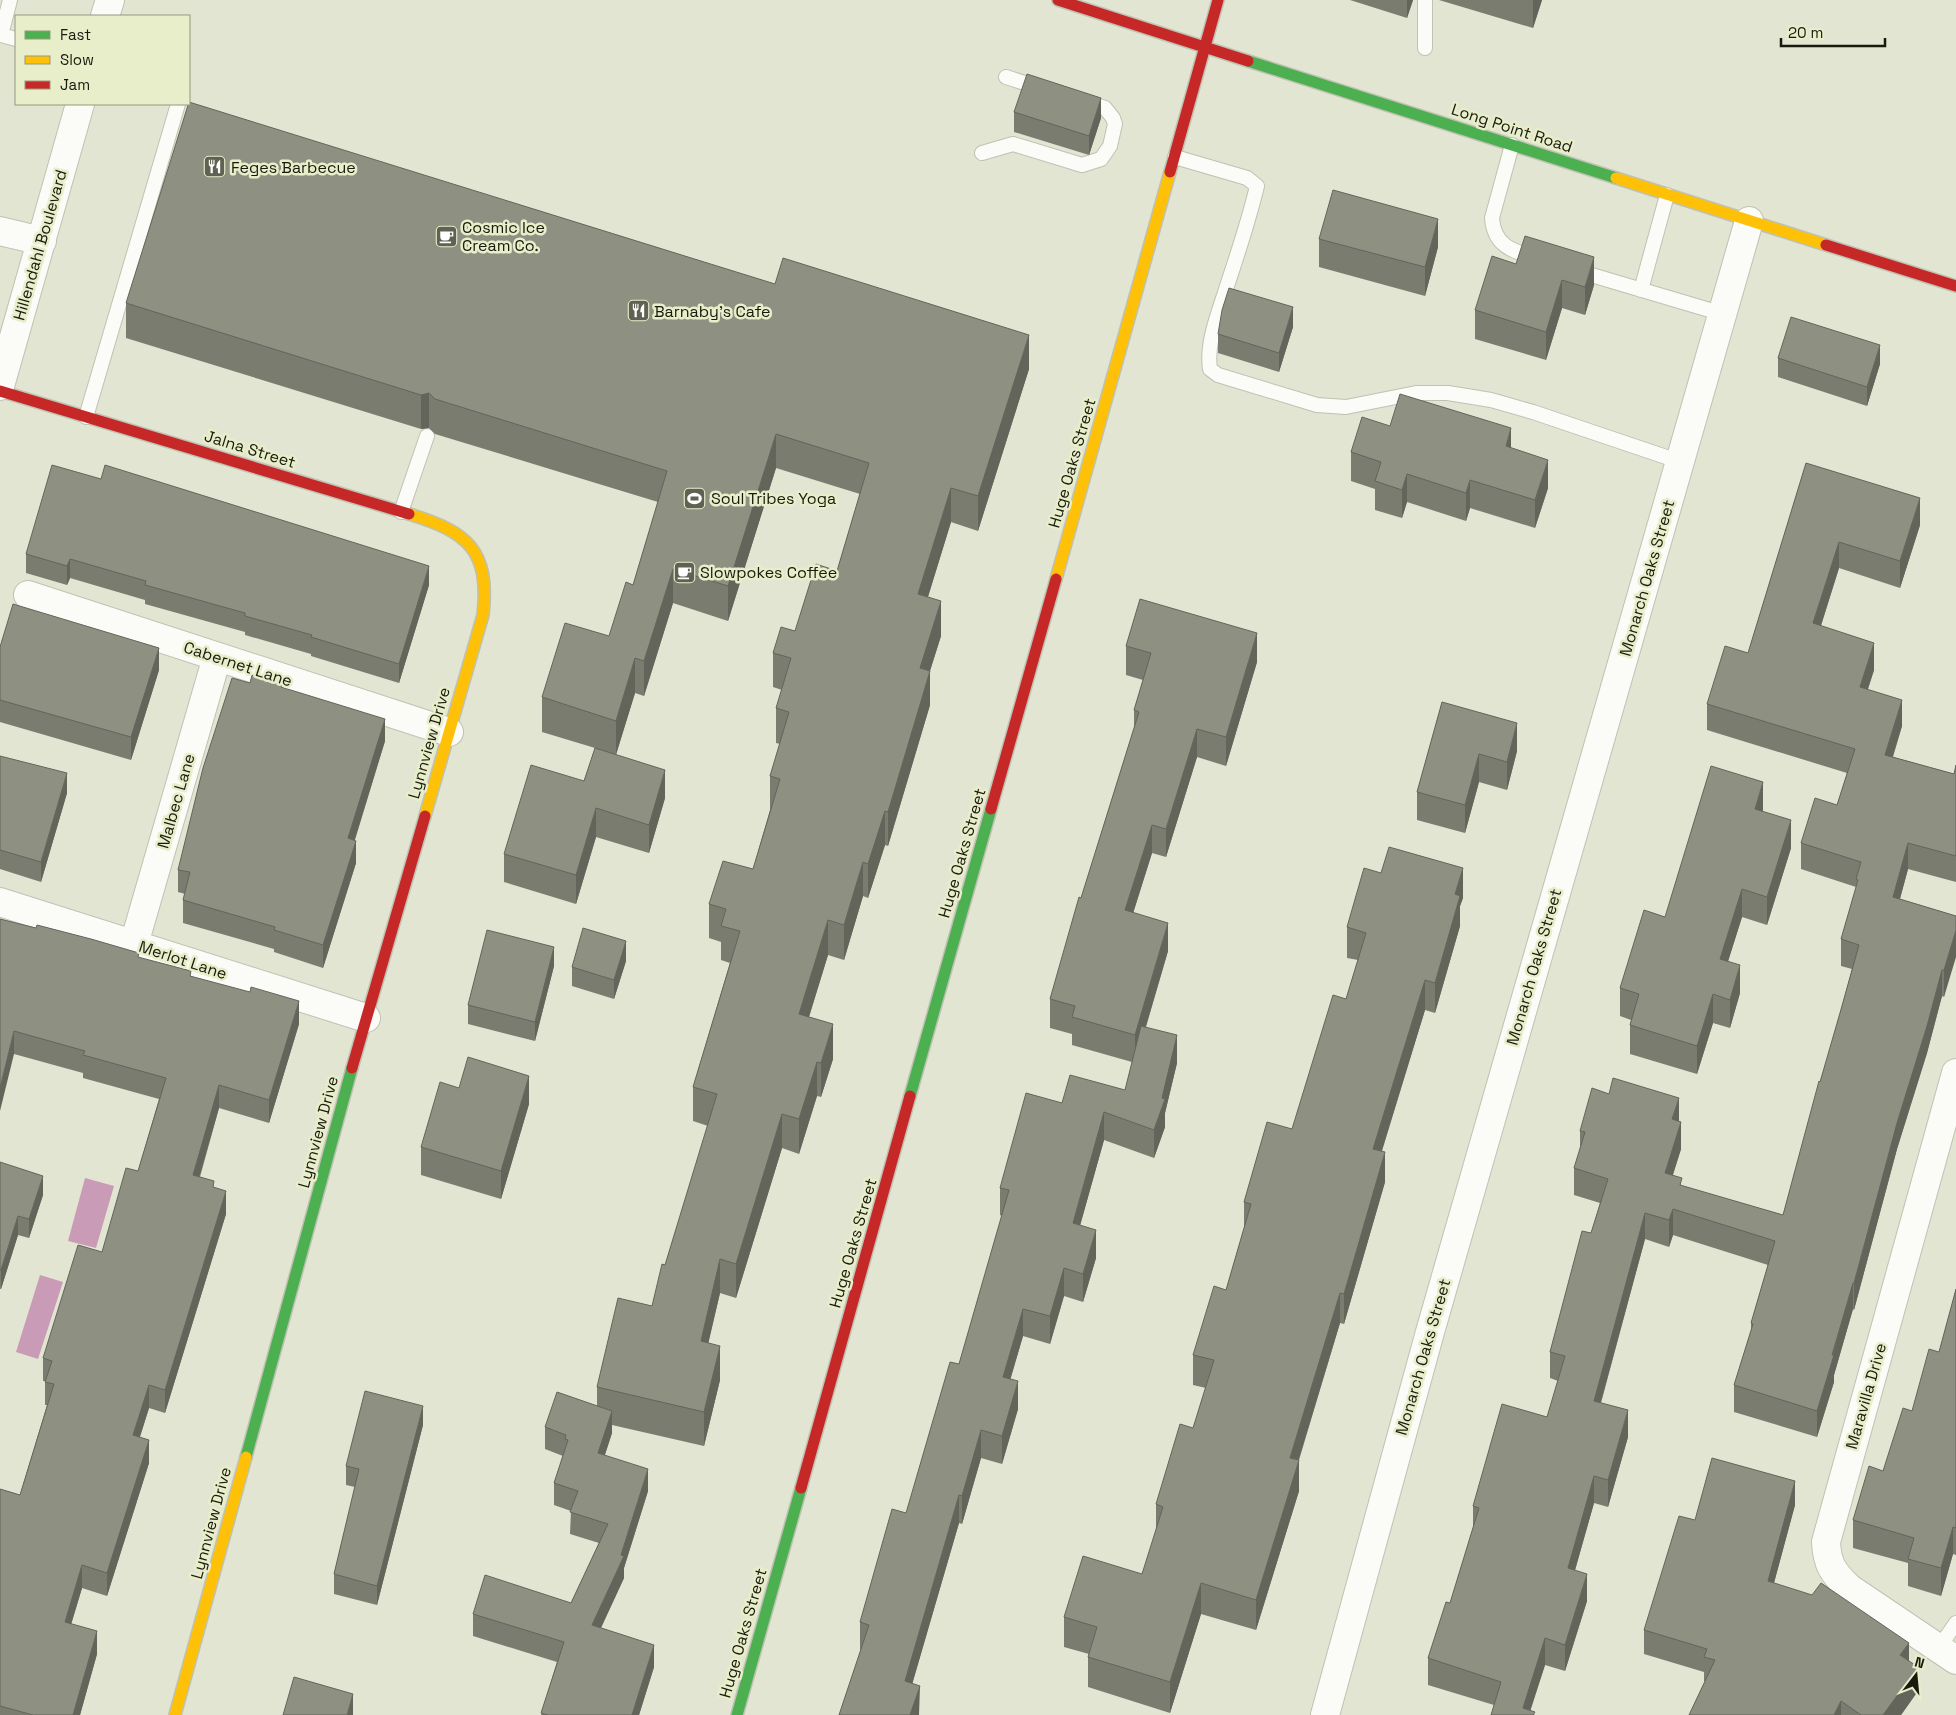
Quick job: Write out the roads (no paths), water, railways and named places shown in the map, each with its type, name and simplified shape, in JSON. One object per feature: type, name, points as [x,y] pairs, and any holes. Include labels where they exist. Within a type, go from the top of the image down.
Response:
[{"type":"street","points":[[105,15],[110,0]]},
{"type":"street","name":"Long Point Road","points":[[1058,0],[1956,286]]},
{"type":"street","name":"Huge Oaks Street","points":[[737,1715],[1218,0]]},
{"type":"street","name":"Hillendahl Boulevard","points":[[0,386],[80,105]]},
{"type":"street","name":"Monarch Oaks Street","points":[[1324,1715],[1435,1313],[1749,221]]},
{"type":"street","points":[[0,231],[42,241]]},
{"type":"street","name":"Jalna Street","points":[[0,391],[433,522],[460,535],[479,559]]},
{"type":"street","name":"Lynnview Drive","points":[[175,1715],[366,1018],[483,615],[486,585],[479,559]]},
{"type":"street","name":"Cabernet Lane","points":[[28,595],[449,732]]},
{"type":"street","name":"Malbec Lane","points":[[134,944],[217,657]]},
{"type":"street","name":"Merlot Lane","points":[[0,902],[366,1018]]},
{"type":"street","name":"Maravilla Drive","points":[[1947,1655],[1849,1588],[1836,1575],[1827,1557],[1826,1542],[1956,1073]]},
{"type":"lane","points":[[10,0],[1,35],[15,39]]},
{"type":"lane","points":[[1425,0],[1426,48]]},
{"type":"lane","points":[[1006,77],[1051,91]]},
{"type":"lane","points":[[982,153],[1013,144],[1082,165],[1101,159],[1110,146],[1114,131],[1113,118],[1105,108],[1069,97]]},
{"type":"lane","points":[[86,416],[178,105]]},
{"type":"lane","points":[[1512,145],[1492,218],[1495,234],[1500,242],[1510,249],[1551,263]]},
{"type":"lane","points":[[1175,157],[1247,178],[1257,186],[1251,213],[1219,312],[1208,355],[1210,369],[1218,375],[1317,405],[1346,407],[1416,393],[1448,393],[1492,400],[1681,462]]},
{"type":"lane","points":[[1641,290],[1667,195]]},
{"type":"lane","points":[[1569,268],[1723,314]]},
{"type":"lane","points":[[401,512],[427,436]]},
{"type":"lane","points":[[1947,1655],[1956,1623]]},
{"type":"place","name":"Feges Barbecue","points":[[215,167]]},
{"type":"place","name":"Cosmic Ice Cream Co.","points":[[446,236]]},
{"type":"place","name":"Barnaby's Cafe","points":[[638,311]]},
{"type":"place","name":"Soul Tribes Yoga","points":[[695,498]]},
{"type":"place","name":"Slowpokes Coffee","points":[[684,572]]}]
